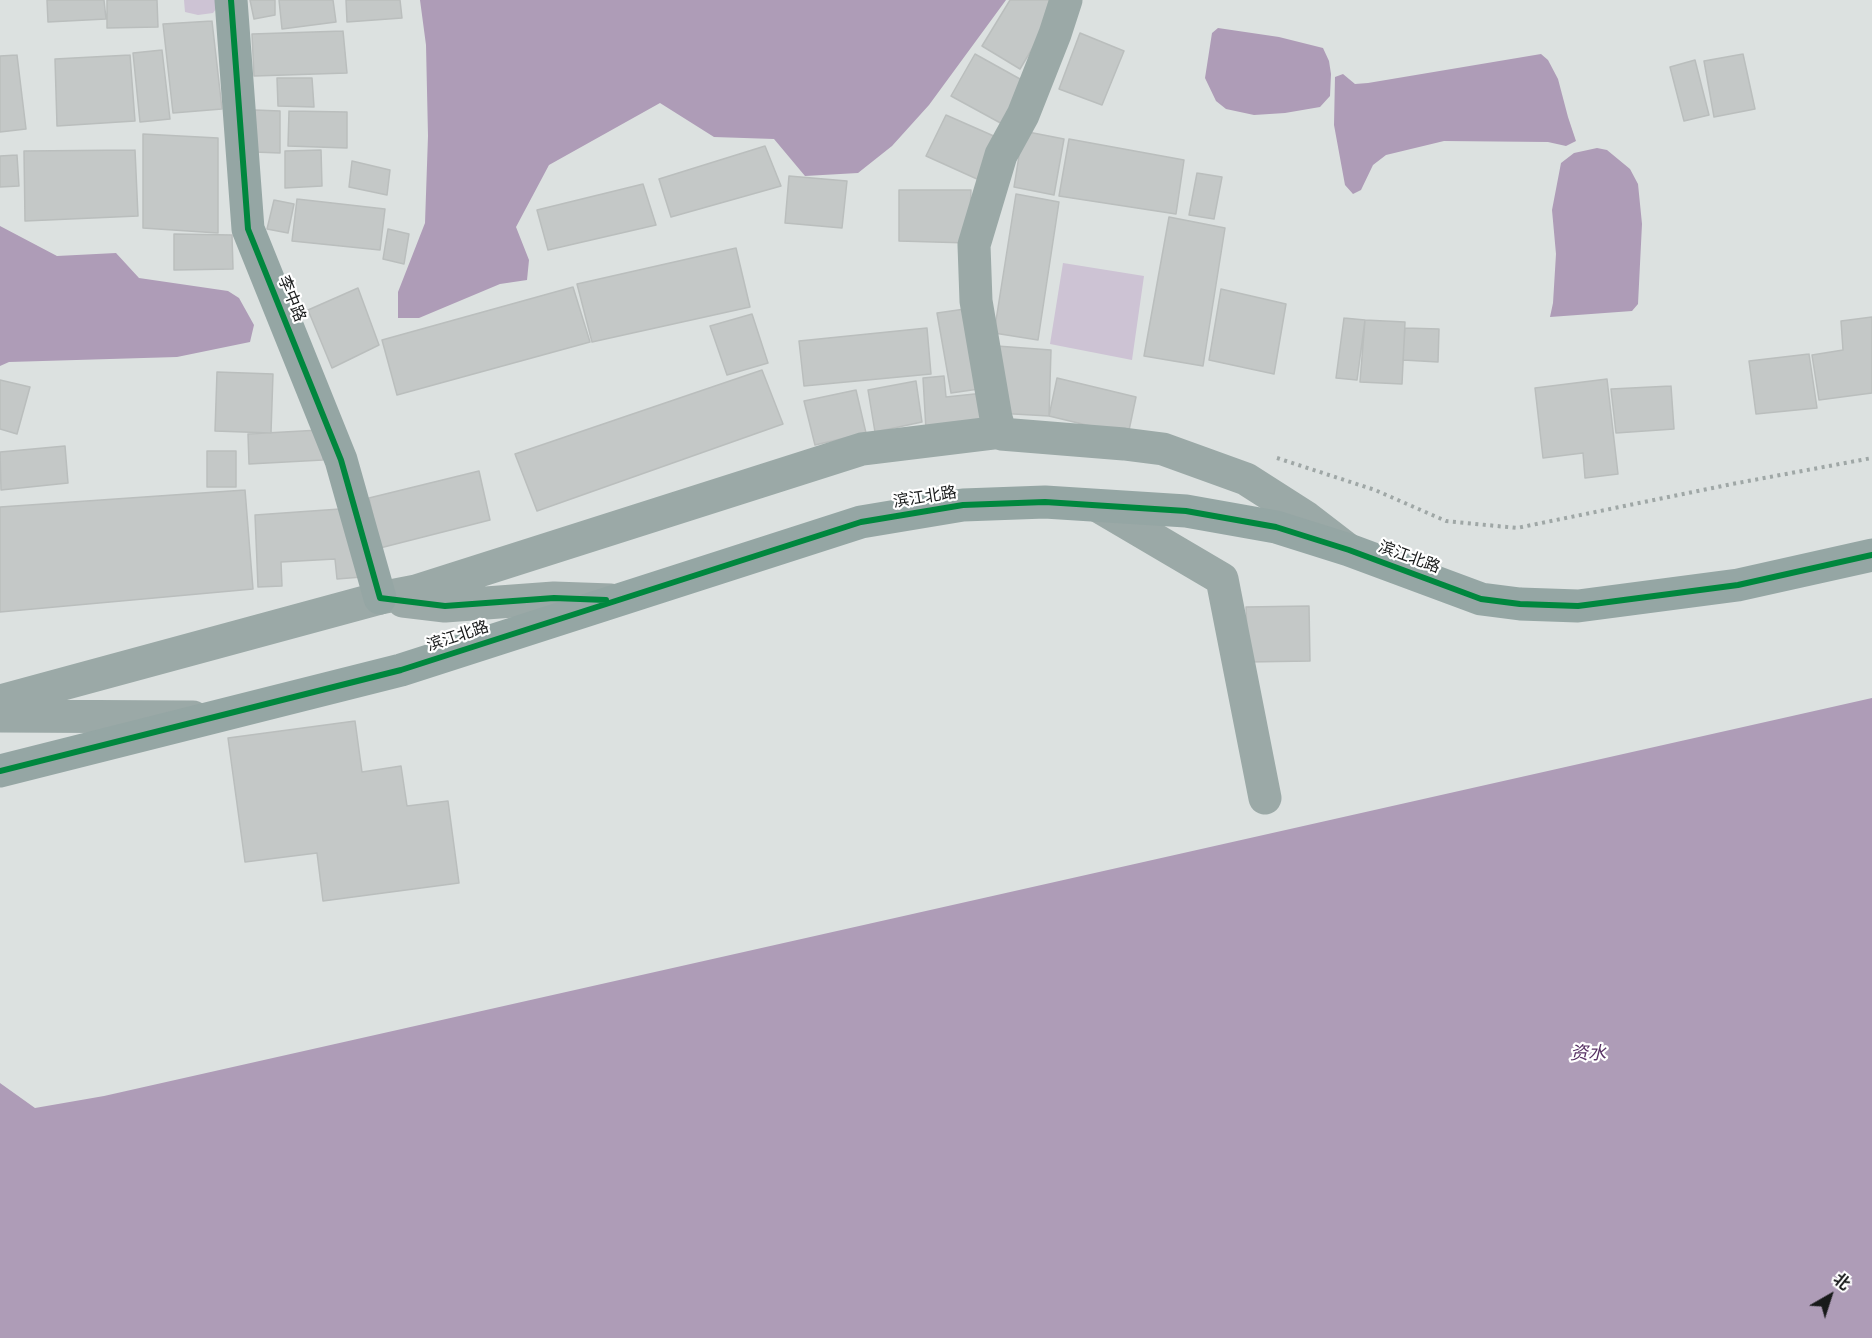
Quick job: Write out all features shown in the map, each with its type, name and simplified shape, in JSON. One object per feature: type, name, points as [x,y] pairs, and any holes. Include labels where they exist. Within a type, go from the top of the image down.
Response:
[{"type":"street","name":"李中路","points":[[231,0],[248,228],[341,460],[380,598]]},
{"type":"street","points":[[1001,432],[996,418],[976,301],[974,245],[1001,155],[1023,115],[1066,0]]},
{"type":"street","points":[[0,701],[380,598],[416,591],[862,449],[1001,432],[1001,434],[1163,449],[1246,479],[1307,518],[1348,550]]},
{"type":"street","name":"滨江北路","points":[[0,771],[401,670],[861,522],[963,505],[1045,502],[1197,513],[1276,527],[1348,550],[1481,599],[1520,604],[1578,606],[1737,585],[1872,555]]},
{"type":"street","points":[[1098,506],[1222,579],[1265,798]]},
{"type":"street","points":[[380,598],[445,606],[554,598],[616,600]]},
{"type":"street","points":[[0,716],[211,717]]},
{"type":"path","points":[[1273,457],[1375,490],[1446,521],[1516,528],[1872,458]]},
{"type":"shaded area","points":[[184,0],[223,0],[213,13],[198,15],[185,12]]},
{"type":"shaded area","points":[[1063,263],[1144,276],[1132,360],[1050,344]]},
{"type":"water","points":[[420,0],[1006,0],[929,105],[892,146],[858,173],[805,176],[774,139],[714,137],[660,103],[549,165],[516,227],[529,260],[527,280],[500,284],[419,318],[398,318],[398,292],[425,223],[428,136],[426,45]]},
{"type":"water","points":[[1218,28],[1279,37],[1323,48],[1329,61],[1331,74],[1330,96],[1320,107],[1285,113],[1254,115],[1226,109],[1216,101],[1205,78],[1212,33]]},
{"type":"water","points":[[1541,54],[1548,60],[1558,79],[1576,141],[1566,146],[1548,142],[1444,141],[1386,155],[1373,165],[1361,190],[1353,194],[1345,185],[1334,125],[1335,77],[1343,74],[1355,84],[1368,83]]},
{"type":"water","points":[[1597,148],[1607,150],[1630,169],[1638,184],[1642,224],[1638,304],[1632,311],[1550,317],[1556,254],[1552,210],[1561,163],[1574,153]]},
{"type":"water","points":[[0,226],[57,256],[116,253],[139,278],[228,291],[239,298],[254,325],[250,342],[177,357],[9,362],[0,366]]},
{"type":"water","name":"资水","points":[[1872,698],[1872,1338],[0,1338],[0,1083],[35,1108],[104,1096]]},
{"type":"building","points":[[47,0],[104,0],[106,19],[48,22]]},
{"type":"building","points":[[107,0],[157,0],[158,27],[107,28]]},
{"type":"building","points":[[250,0],[275,0],[275,15],[254,19]]},
{"type":"building","points":[[279,0],[333,0],[336,22],[282,29]]},
{"type":"building","points":[[346,0],[400,0],[402,18],[347,22]]},
{"type":"building","points":[[1010,0],[1057,0],[1060,2],[1020,69],[982,46]]},
{"type":"building","points":[[212,21],[222,109],[173,113],[163,24]]},
{"type":"building","points":[[343,31],[347,73],[254,76],[252,34]]},
{"type":"building","points":[[1080,33],[1124,51],[1102,105],[1059,89]]},
{"type":"building","points":[[162,50],[170,119],[140,122],[133,53]]},
{"type":"building","points":[[975,54],[1029,84],[1006,126],[951,96]]},
{"type":"building","points":[[1743,54],[1755,109],[1714,117],[1704,61]]},
{"type":"building","points":[[17,55],[26,129],[0,132],[0,56]]},
{"type":"building","points":[[130,55],[135,121],[57,126],[55,59]]},
{"type":"building","points":[[1695,60],[1709,115],[1684,121],[1670,67]]},
{"type":"building","points":[[277,78],[312,78],[314,107],[278,106]]},
{"type":"building","points":[[255,110],[280,111],[280,153],[254,152]]},
{"type":"building","points":[[289,111],[347,112],[347,148],[288,146]]},
{"type":"building","points":[[946,115],[996,137],[977,179],[926,156]]},
{"type":"building","points":[[1023,131],[1064,139],[1054,195],[1014,187]]},
{"type":"building","points":[[143,134],[218,138],[218,233],[143,228]]},
{"type":"building","points":[[1069,139],[1184,160],[1176,214],[1059,196]]},
{"type":"building","points":[[765,146],[781,186],[671,217],[659,179]]},
{"type":"building","points":[[135,150],[138,216],[25,221],[24,151]]},
{"type":"building","points":[[321,150],[322,186],[285,188],[285,151]]},
{"type":"building","points":[[17,155],[19,186],[0,187],[0,156]]},
{"type":"building","points":[[352,161],[390,170],[387,195],[349,187]]},
{"type":"building","points":[[1197,173],[1222,177],[1214,219],[1189,215]]},
{"type":"building","points":[[789,176],[847,181],[842,228],[785,223]]},
{"type":"building","points":[[643,184],[656,225],[548,250],[537,210]]},
{"type":"building","points":[[899,190],[971,190],[969,243],[899,241]]},
{"type":"building","points":[[1016,194],[1059,202],[1038,340],[994,333]]},
{"type":"building","points":[[297,199],[385,209],[380,250],[292,241]]},
{"type":"building","points":[[274,200],[294,204],[288,233],[267,229]]},
{"type":"building","points":[[1169,217],[1225,228],[1203,366],[1144,356]]},
{"type":"building","points":[[388,229],[409,234],[404,264],[383,259]]},
{"type":"building","points":[[174,234],[232,235],[233,269],[174,270]]},
{"type":"building","points":[[736,248],[750,307],[592,342],[577,284]]},
{"type":"building","points":[[573,287],[590,342],[397,395],[382,340]]},
{"type":"building","points":[[358,288],[379,345],[332,368],[308,310]]},
{"type":"building","points":[[1221,289],[1286,304],[1274,374],[1209,360]]},
{"type":"building","points":[[972,308],[986,388],[951,393],[937,313]]},
{"type":"building","points":[[752,314],[768,363],[727,375],[710,326]]},
{"type":"building","points":[[1872,317],[1872,393],[1819,400],[1812,355],[1843,350],[1841,321]]},
{"type":"building","points":[[1344,318],[1365,320],[1357,380],[1336,378]]},
{"type":"building","points":[[1365,320],[1405,322],[1402,384],[1360,382]]},
{"type":"building","points":[[927,328],[931,374],[804,386],[799,341]]},
{"type":"building","points":[[1405,328],[1439,329],[1438,362],[1403,360]]},
{"type":"building","points":[[997,346],[1051,350],[1049,416],[996,413]]},
{"type":"building","points":[[1809,354],[1817,408],[1756,414],[1749,361]]},
{"type":"building","points":[[762,370],[783,424],[537,511],[515,454]]},
{"type":"building","points":[[217,372],[273,374],[271,433],[215,431]]},
{"type":"building","points":[[944,376],[946,397],[984,393],[988,424],[926,430],[923,378]]},
{"type":"building","points":[[1057,378],[1136,397],[1128,435],[1049,416]]},
{"type":"building","points":[[1607,379],[1618,474],[1585,478],[1583,453],[1543,458],[1535,388]]},
{"type":"building","points":[[0,380],[30,387],[17,434],[0,429]]},
{"type":"building","points":[[916,381],[922,422],[875,432],[868,390]]},
{"type":"building","points":[[1671,386],[1674,429],[1616,433],[1611,389]]},
{"type":"building","points":[[856,390],[866,433],[815,445],[804,401]]},
{"type":"building","points":[[320,430],[323,460],[249,464],[248,434]]},
{"type":"building","points":[[65,446],[68,483],[1,490],[0,452]]},
{"type":"building","points":[[207,451],[236,451],[236,487],[207,487]]},
{"type":"building","points":[[479,471],[490,520],[380,548],[369,498]]},
{"type":"building","points":[[245,490],[253,589],[0,612],[0,507]]},
{"type":"building","points":[[354,508],[362,577],[337,579],[335,559],[281,562],[282,586],[258,587],[255,515]]},
{"type":"building","points":[[1309,606],[1310,661],[1248,662],[1246,607]]},
{"type":"building","points":[[355,721],[362,772],[401,766],[407,806],[448,801],[459,883],[323,901],[317,853],[245,862],[228,738]]},
{"type":"cycle path","points":[[231,0],[248,229],[341,460],[380,598],[445,606],[554,598],[606,600]]},
{"type":"cycle path","points":[[0,771],[401,670],[861,522],[963,505],[1045,502],[1186,511],[1276,527],[1349,550],[1481,599],[1520,604],[1578,606],[1738,585],[1872,555]]}]
